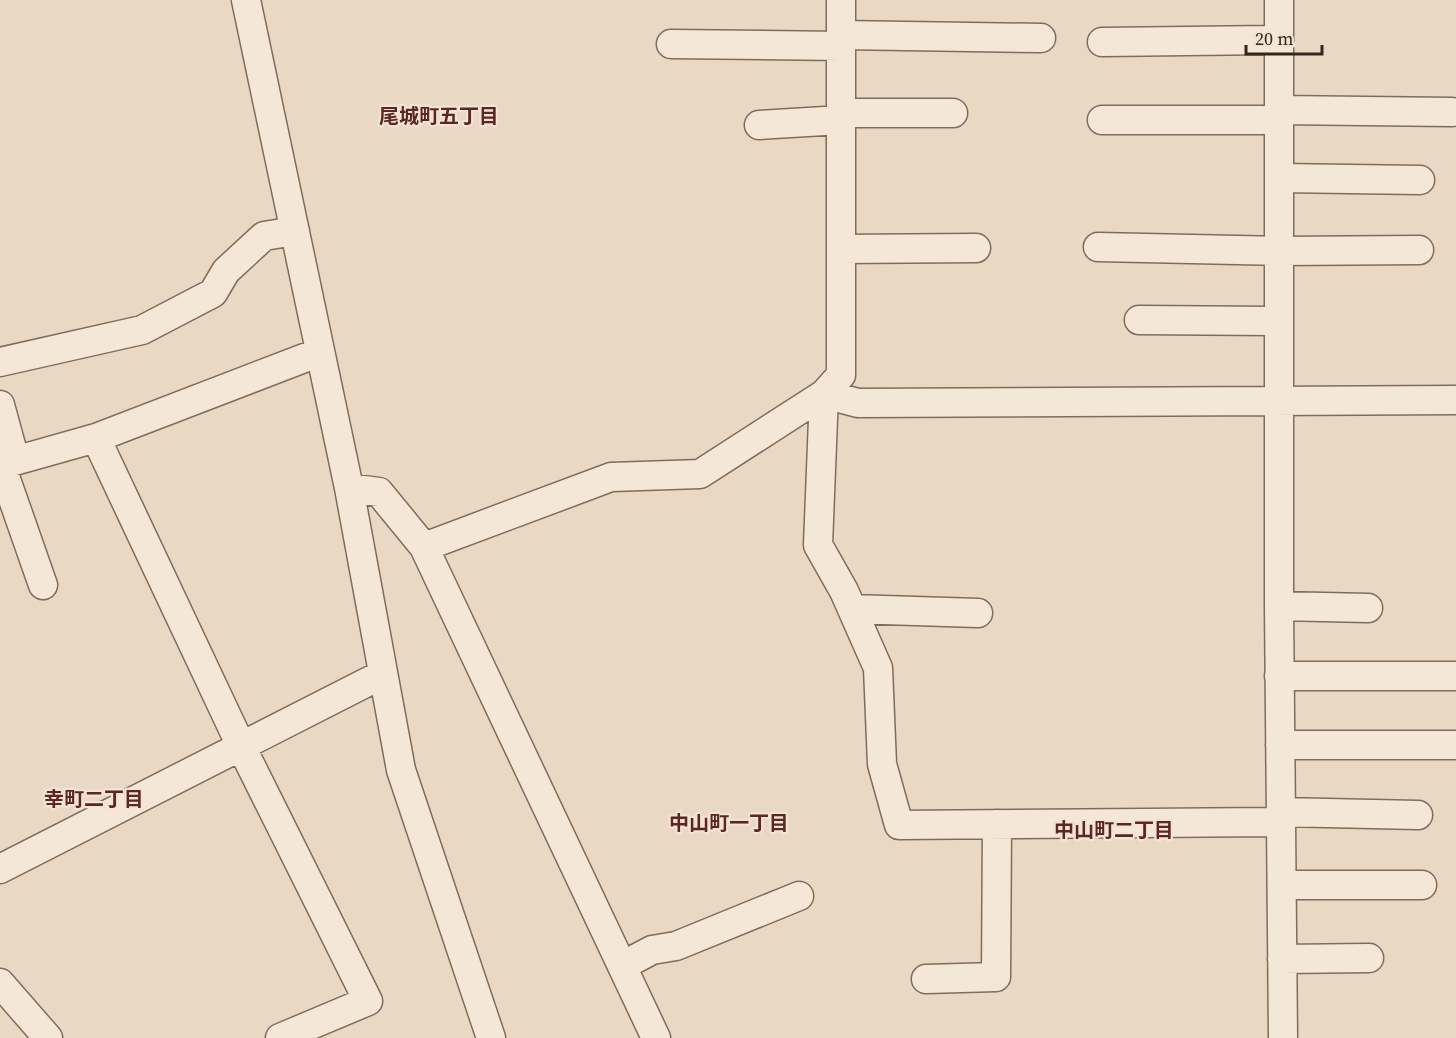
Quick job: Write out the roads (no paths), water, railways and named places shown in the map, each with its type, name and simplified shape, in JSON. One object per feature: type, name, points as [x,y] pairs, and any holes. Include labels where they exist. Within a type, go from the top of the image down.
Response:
[{"type":"street","points":[[246,0],[349,488],[401,770],[490,1038]]},
{"type":"street","points":[[424,547],[611,477],[700,474],[824,394],[841,375],[841,0]]},
{"type":"street","points":[[1279,0],[1279,676],[1283,1038]]},
{"type":"street","points":[[672,44],[1041,38]]},
{"type":"street","points":[[1102,42],[1279,40]]},
{"type":"street","points":[[1102,120],[1452,112]]},
{"type":"street","points":[[759,125],[841,116],[953,113]]},
{"type":"street","points":[[1279,178],[1420,180]]},
{"type":"street","points":[[0,362],[142,330],[213,293],[226,271],[264,236],[295,231]]},
{"type":"street","points":[[1098,247],[1279,251],[1419,250]]},
{"type":"street","points":[[841,249],[976,248]]},
{"type":"street","points":[[1139,320],[1279,321]]},
{"type":"street","points":[[6,463],[96,438],[320,352]]},
{"type":"street","points":[[824,394],[858,403],[1456,400]]},
{"type":"street","points":[[824,394],[818,545],[844,591],[878,668],[882,764],[899,825],[1418,814]]},
{"type":"street","points":[[0,405],[6,463],[43,585]]},
{"type":"street","points":[[96,438],[242,746],[368,1001],[280,1038]]},
{"type":"street","points":[[349,488],[379,492],[424,547],[656,1038]]},
{"type":"street","points":[[1279,606],[1368,608]]},
{"type":"street","points":[[852,609],[978,614]]},
{"type":"street","points":[[0,869],[383,674]]},
{"type":"street","points":[[1279,676],[1456,675]]},
{"type":"street","points":[[1280,745],[1456,745]]},
{"type":"street","points":[[926,979],[996,976],[997,824]]},
{"type":"street","points":[[1282,885],[1422,885]]},
{"type":"street","points":[[622,966],[652,950],[676,946],[799,896]]},
{"type":"street","points":[[1282,959],[1369,958]]},
{"type":"street","points":[[0,984],[48,1038]]},
{"type":"district","name":"尾城町五丁目","points":[[439,116]]},
{"type":"district","name":"幸町二丁目","points":[[94,799]]},
{"type":"district","name":"中山町一丁目","points":[[729,823]]},
{"type":"district","name":"中山町二丁目","points":[[1114,830]]}]
